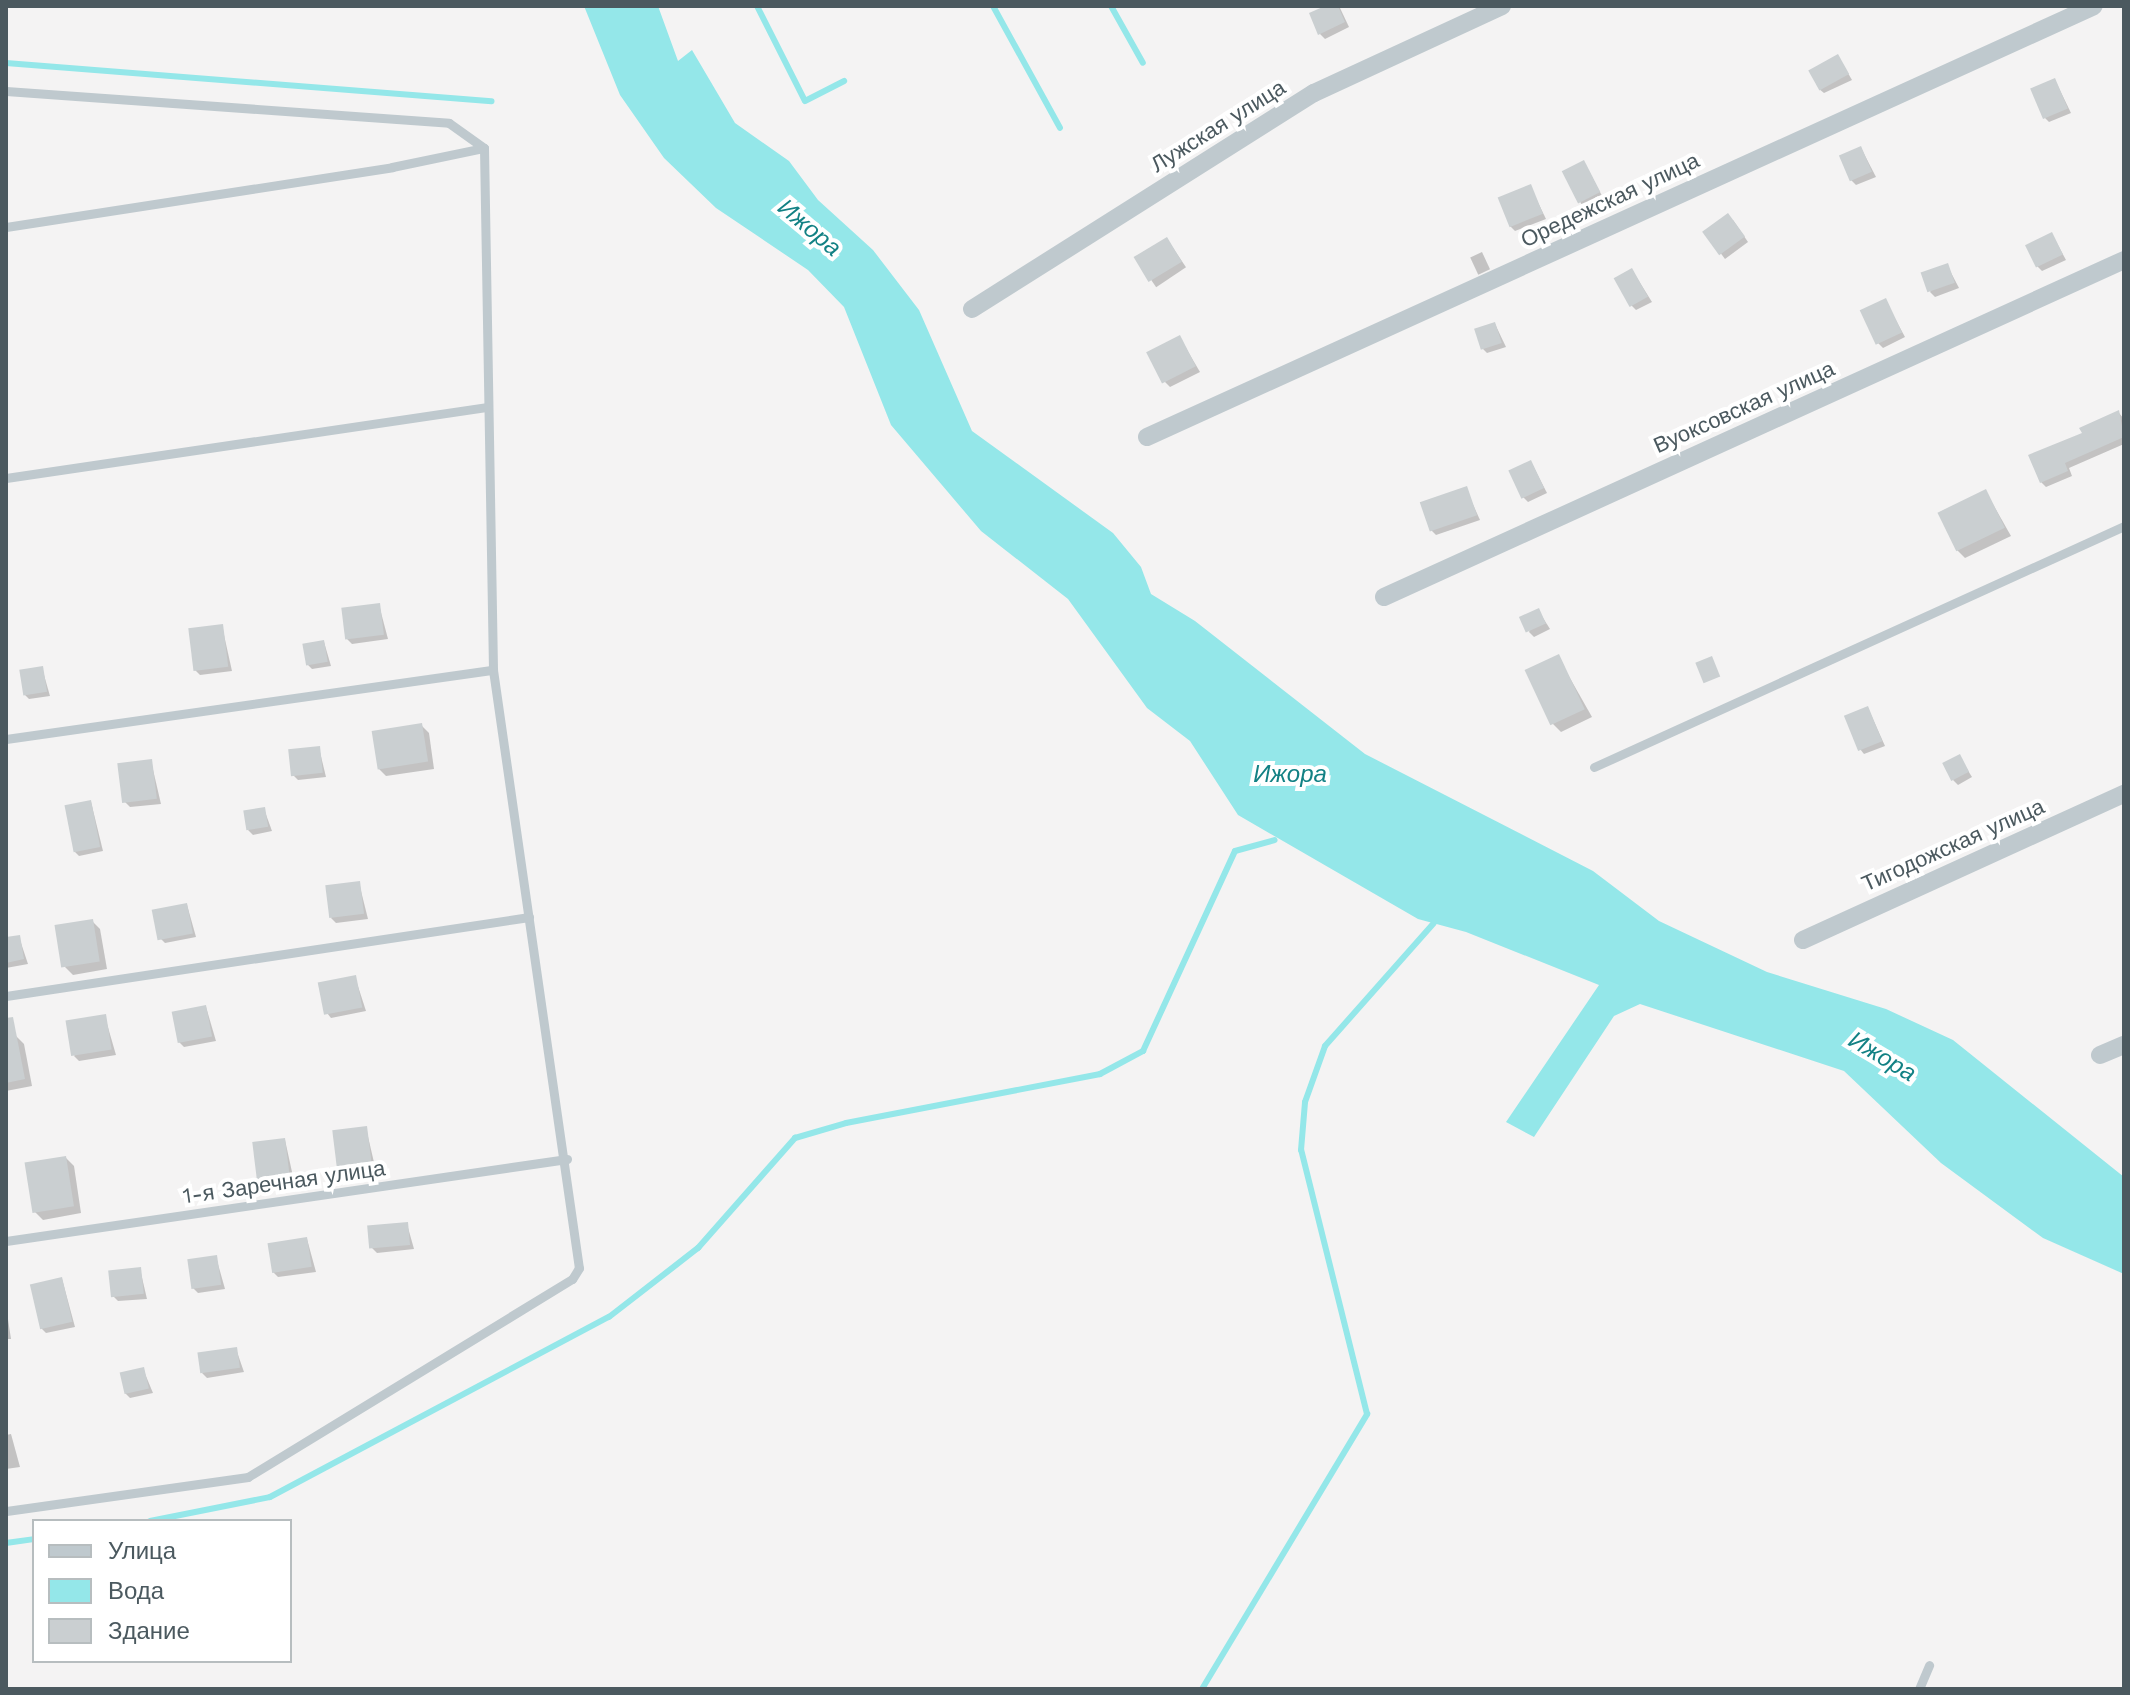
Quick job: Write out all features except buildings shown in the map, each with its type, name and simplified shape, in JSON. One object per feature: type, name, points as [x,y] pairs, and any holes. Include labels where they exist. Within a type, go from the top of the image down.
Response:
[{"type":"street","name":"Лужская улица","points":[[972,309],[1314,93],[1502,6]]},
{"type":"street","name":"Оредежская улица","points":[[1147,437],[2094,6]]},
{"type":"street","name":"Вуоксовская улица","points":[[1384,597],[2124,260]]},
{"type":"street","name":"Тигодожская улица","points":[[1803,940],[2124,794]]},
{"type":"street","points":[[2100,1055],[2124,1045]]},
{"type":"lane","points":[[6,91],[449,123],[484,148]]},
{"type":"lane","points":[[6,227],[392,167],[484,148]]},
{"type":"lane","points":[[6,1511],[248,1477],[558,1288],[579,1268],[567,1159],[493,670],[484,148]]},
{"type":"lane","points":[[6,478],[488,407]]},
{"type":"lane","points":[[1594,767],[2124,526]]},
{"type":"lane","points":[[6,739],[493,670]]},
{"type":"lane","points":[[6,996],[529,917]]},
{"type":"lane","name":"1-я Заречная улица","points":[[6,1241],[567,1159]]},
{"type":"lane","points":[[1919,1689],[1929,1665]]},
{"type":"water","name":"Ижора","points":[[584,6],[658,6],[678,61],[692,50],[735,123],[789,161],[818,200],[873,250],[919,310],[972,431],[1113,533],[1141,567],[1151,594],[1195,621],[1365,754],[1593,871],[1659,921],[1767,972],[1886,1009],[1953,1040],[2124,1177],[2124,1274],[2043,1238],[1941,1163],[1844,1071],[1640,1004],[1614,1016],[1534,1137],[1506,1122],[1599,985],[1466,932],[1418,919],[1238,815],[1190,741],[1147,708],[1068,599],[981,531],[891,425],[844,307],[808,270],[716,208],[664,158],[620,95]]},
{"type":"waterway","points":[[757,6],[805,101],[844,81]]},
{"type":"waterway","points":[[993,6],[1060,128]]},
{"type":"waterway","points":[[1111,6],[1143,63]]},
{"type":"waterway","points":[[6,63],[492,101]]},
{"type":"waterway","points":[[160,1519],[270,1497],[609,1317],[698,1248],[795,1138],[846,1123],[1100,1074],[1143,1051],[1235,851],[1275,840]]},
{"type":"waterway","points":[[1202,1689],[1367,1414],[1301,1150],[1305,1102],[1325,1046],[1434,923]]},
{"type":"waterway","points":[[6,1543],[32,1539]]}]
